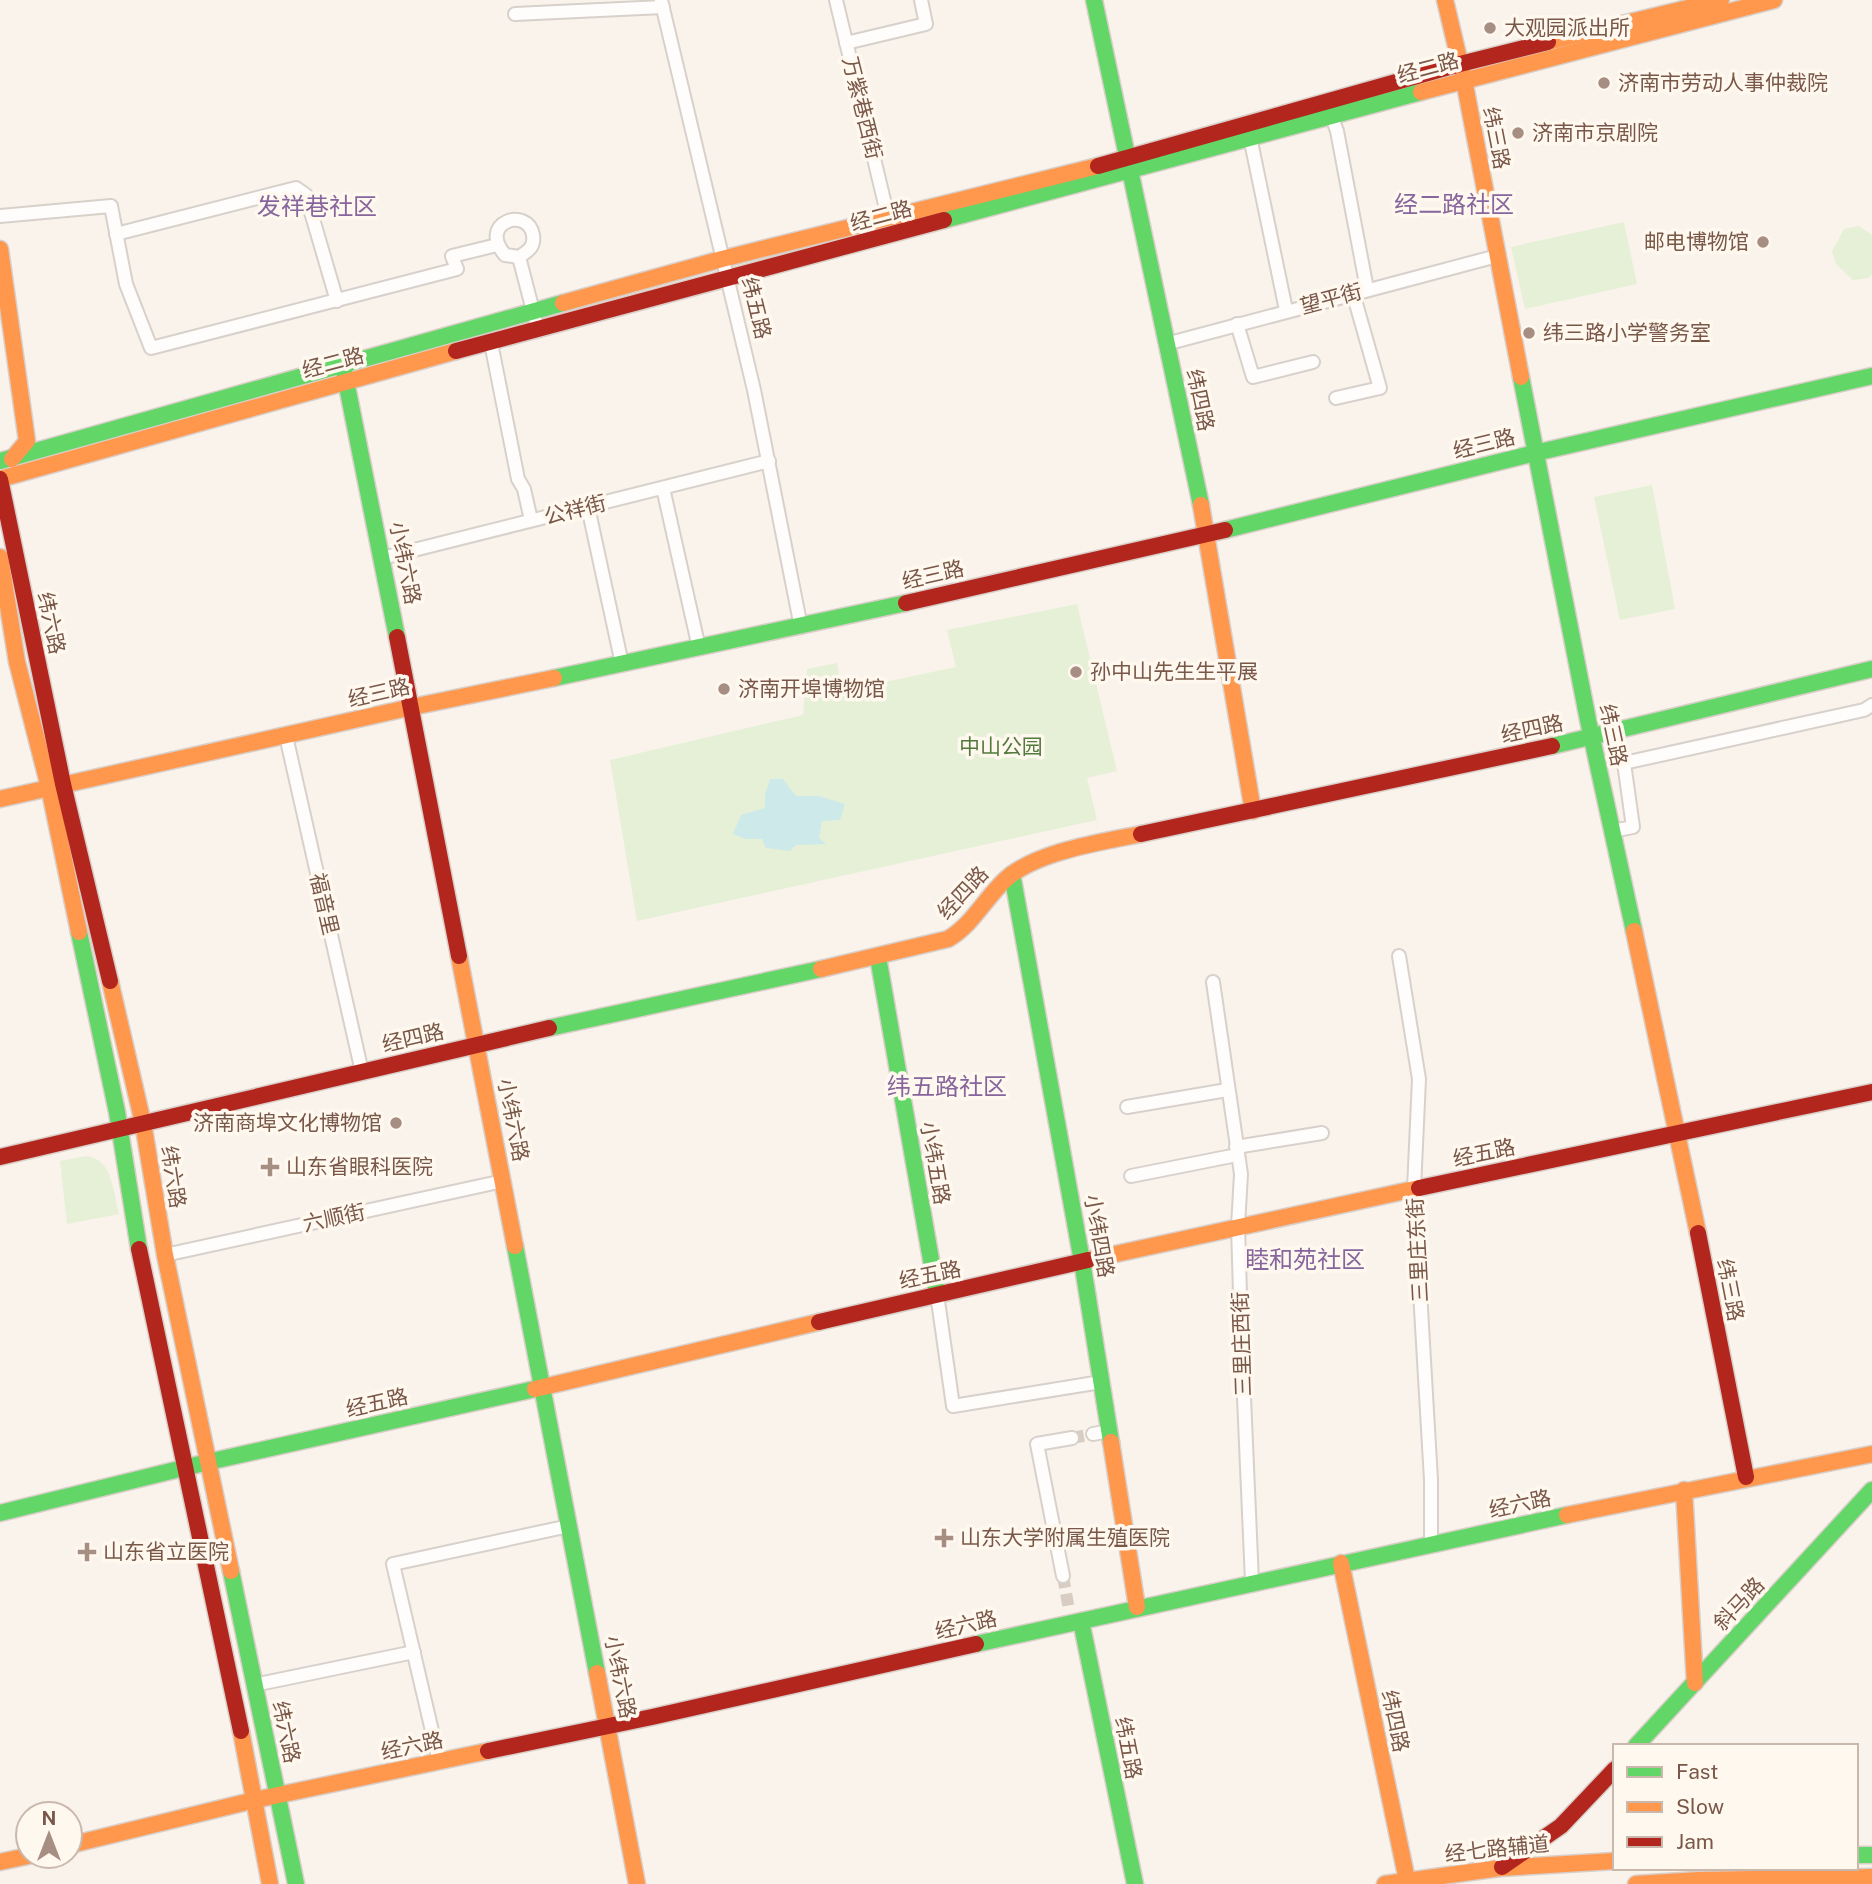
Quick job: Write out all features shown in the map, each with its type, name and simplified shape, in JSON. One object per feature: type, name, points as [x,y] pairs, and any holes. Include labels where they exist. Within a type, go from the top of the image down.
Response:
[{"type":"street","name":"万紫巷西街","points":[[836,0],[888,217]]},
{"type":"street","points":[[846,43],[926,24],[921,0]]},
{"type":"street","name":"纬四路","points":[[1094,0],[1207,534],[1254,811]]},
{"type":"street","name":"纬三路","points":[[1445,0],[1462,72],[1592,738],[1678,1133],[1746,1477]]},
{"type":"street","name":"经二路","points":[[6,459],[344,373],[491,343],[1721,0]]},
{"type":"street","name":"经二路","points":[[0,479],[344,373],[533,311],[722,259],[888,217],[1250,137],[1331,115],[1462,72],[1774,0]]},
{"type":"street","points":[[515,14],[662,4]]},
{"type":"street","name":"纬五路","points":[[662,4],[754,390],[802,627]]},
{"type":"street","points":[[1331,115],[1337,131],[1367,289]]},
{"type":"street","points":[[1250,137],[1286,310]]},
{"type":"street","points":[[116,234],[296,188],[306,195],[337,301]]},
{"type":"street","points":[[0,216],[111,206],[126,284],[151,348],[457,270],[452,256],[497,245]]},
{"type":"street","points":[[514,219],[526,222],[532,230],[533,242],[530,250],[519,257],[505,255],[497,245],[496,233],[503,223],[514,219]]},
{"type":"street","points":[[0,249],[27,441],[6,459],[0,479]]},
{"type":"street","name":"望平街","points":[[1166,344],[1497,256]]},
{"type":"street","points":[[519,257],[538,330]]},
{"type":"street","points":[[1336,398],[1380,388],[1353,293]]},
{"type":"street","points":[[1237,324],[1254,377],[1313,362]]},
{"type":"street","points":[[491,343],[518,480],[524,489],[531,520]]},
{"type":"street","name":"小纬六路","points":[[344,373],[412,707],[636,1884]]},
{"type":"street","name":"经三路","points":[[0,799],[412,707],[802,627],[1872,376]]},
{"type":"street","name":"公祥街","points":[[382,558],[769,461]]},
{"type":"street","name":"纬六路","points":[[0,479],[142,1260],[255,1800],[270,1884]]},
{"type":"street","points":[[663,488],[699,648]]},
{"type":"street","points":[[587,507],[622,664]]},
{"type":"street","name":"纬六路","points":[[0,557],[17,662],[56,786],[143,1123],[165,1255],[296,1884]]},
{"type":"street","name":"经四路","points":[[0,1157],[477,1044],[878,957],[948,939],[962,931],[988,897],[1012,874],[1042,857],[1592,738],[1872,668]]},
{"type":"street","points":[[1612,831],[1633,827],[1624,763],[1864,710],[1872,705]]},
{"type":"street","name":"福音里","points":[[286,736],[362,1072]]},
{"type":"street","name":"小纬四路","points":[[1012,874],[1082,1261],[1101,1382],[1101,1433],[1138,1607]]},
{"type":"street","name":"三里庄东街","points":[[1399,956],[1419,1079],[1414,1189],[1431,1480],[1431,1545]]},
{"type":"street","name":"小纬五路","points":[[878,957],[937,1294]]},
{"type":"street","name":"三里庄西街","points":[[1213,982],[1241,1174],[1238,1226],[1252,1582]]},
{"type":"street","points":[[1127,1107],[1227,1090]]},
{"type":"street","name":"经五路","points":[[0,1513],[186,1467],[1082,1261],[1872,1092]]},
{"type":"street","points":[[1131,1176],[1322,1133]]},
{"type":"street","name":"六顺街","points":[[165,1255],[503,1181]]},
{"type":"street","points":[[937,1294],[953,1406],[1101,1382]]},
{"type":"street","points":[[1063,1576],[1037,1444],[1072,1438]]},
{"type":"street","name":"经六路","points":[[84,1842],[255,1800],[608,1726],[1074,1618],[1138,1607],[1746,1477],[1872,1454]]},
{"type":"street","points":[[1684,1490],[1695,1683]]},
{"type":"street","name":"斜马路","points":[[1638,1744],[1872,1490]]},
{"type":"street","points":[[439,1761],[393,1564],[569,1527]]},
{"type":"street","name":"纬四路","points":[[1341,1563],[1410,1882]]},
{"type":"street","name":"纬五路","points":[[1074,1618],[1135,1884]]},
{"type":"street","points":[[254,1685],[414,1652]]},
{"type":"street","points":[[1500,1868],[1561,1826],[1613,1771]]},
{"type":"street","name":"经七路辅道","points":[[1385,1884],[1500,1868],[1613,1861]]},
{"type":"street","points":[[1636,1884],[1699,1880],[1872,1877]]},
{"type":"green space","points":[[1624,222],[1637,284],[1525,309],[1511,247]]},
{"type":"green space","points":[[1859,226],[1872,235],[1872,274],[1869,278],[1853,280],[1836,264],[1832,251],[1844,229]]},
{"type":"green space","points":[[1652,485],[1675,609],[1620,620],[1594,497]]},
{"type":"green space","name":"中山公园","points":[[1077,604],[1117,771],[1087,778],[1097,820],[637,921],[610,760],[803,715],[807,669],[837,663],[842,691],[956,667],[947,630]]},
{"type":"green space","points":[[86,1156],[95,1158],[107,1170],[119,1214],[67,1224],[60,1161]]},
{"type":"water","points":[[770,779],[783,779],[796,796],[819,796],[845,804],[840,820],[822,821],[819,838],[826,844],[796,845],[790,851],[766,848],[762,839],[746,839],[733,834],[741,815],[765,808],[765,795]]},
{"type":"tunnel","points":[[1072,1438],[1093,1434]]},
{"type":"tunnel","points":[[1063,1576],[1069,1610]]},
{"type":"traffic: fast","points":[[1094,0],[1201,505]]},
{"type":"traffic: fast","points":[[944,220],[1421,92]]},
{"type":"traffic: fast","points":[[0,461],[563,303]]},
{"type":"traffic: fast","points":[[344,371],[397,637]]},
{"type":"traffic: fast","points":[[1225,530],[1535,453],[1872,376]]},
{"type":"traffic: fast","points":[[1521,377],[1588,720],[1634,931]]},
{"type":"traffic: fast","points":[[554,678],[906,603]]},
{"type":"traffic: fast","points":[[1552,746],[1872,669]]},
{"type":"traffic: fast","points":[[1012,874],[1082,1261],[1111,1442]]},
{"type":"traffic: fast","points":[[79,932],[117,1112],[139,1249]]},
{"type":"traffic: fast","points":[[878,957],[937,1294]]},
{"type":"traffic: fast","points":[[549,1028],[821,969]]},
{"type":"traffic: fast","points":[[515,1246],[597,1673]]},
{"type":"traffic: fast","points":[[0,1513],[208,1462],[535,1389]]},
{"type":"traffic: fast","points":[[1638,1744],[1872,1490]]},
{"type":"traffic: fast","points":[[976,1644],[1567,1515]]},
{"type":"traffic: fast","points":[[231,1571],[296,1884]]},
{"type":"traffic: fast","points":[[1081,1621],[1135,1884]]},
{"type":"traffic: fast","points":[[1858,1855],[1872,1855]]},
{"type":"traffic: slow","points":[[1445,0],[1464,80],[1521,377]]},
{"type":"traffic: slow","points":[[1548,42],[1721,0]]},
{"type":"traffic: slow","points":[[1421,92],[1774,0]]},
{"type":"traffic: slow","points":[[563,303],[722,259],[1098,166]]},
{"type":"traffic: slow","points":[[0,249],[27,441],[12,459]]},
{"type":"traffic: slow","points":[[0,479],[456,351]]},
{"type":"traffic: slow","points":[[1201,505],[1253,811]]},
{"type":"traffic: slow","points":[[0,557],[17,662],[49,787],[79,932]]},
{"type":"traffic: slow","points":[[0,799],[554,678]]},
{"type":"traffic: slow","points":[[821,969],[948,939],[964,927],[997,888],[1017,871],[1050,855],[1141,834]]},
{"type":"traffic: slow","points":[[1634,931],[1698,1233]]},
{"type":"traffic: slow","points":[[459,956],[515,1246]]},
{"type":"traffic: slow","points":[[110,981],[143,1123],[165,1255],[231,1571]]},
{"type":"traffic: slow","points":[[1088,1260],[1419,1188]]},
{"type":"traffic: slow","points":[[535,1389],[819,1322]]},
{"type":"traffic: slow","points":[[1111,1442],[1137,1607]]},
{"type":"traffic: slow","points":[[1567,1515],[1872,1454]]},
{"type":"traffic: slow","points":[[1684,1490],[1695,1683]]},
{"type":"traffic: slow","points":[[1341,1563],[1407,1880],[1413,1884]]},
{"type":"traffic: slow","points":[[597,1673],[637,1884]]},
{"type":"traffic: slow","points":[[241,1731],[270,1884]]},
{"type":"traffic: slow","points":[[84,1842],[255,1800],[488,1751]]},
{"type":"traffic: slow","points":[[0,1862],[14,1859]]},
{"type":"traffic: slow","points":[[1385,1884],[1500,1868],[1613,1861]]},
{"type":"traffic: slow","points":[[1636,1884],[1699,1880],[1872,1877]]},
{"type":"traffic: jam","points":[[1098,166],[1460,64],[1548,42]]},
{"type":"traffic: jam","points":[[456,351],[944,220]]},
{"type":"traffic: jam","points":[[0,479],[63,784],[110,981]]},
{"type":"traffic: jam","points":[[906,603],[1225,530]]},
{"type":"traffic: jam","points":[[397,637],[459,956]]},
{"type":"traffic: jam","points":[[1141,834],[1552,746]]},
{"type":"traffic: jam","points":[[0,1157],[549,1028]]},
{"type":"traffic: jam","points":[[1419,1188],[1872,1092]]},
{"type":"traffic: jam","points":[[1698,1233],[1746,1477]]},
{"type":"traffic: jam","points":[[139,1249],[241,1731]]},
{"type":"traffic: jam","points":[[819,1322],[1088,1260]]},
{"type":"traffic: jam","points":[[488,1751],[976,1644]]},
{"type":"traffic: jam","points":[[1502,1867],[1561,1826],[1613,1771]]},
{"type":"place","name":"大观园派出所","points":[[1490,28]]},
{"type":"place","name":"济南市劳动人事仲裁院","points":[[1604,83]]},
{"type":"place","name":"济南市京剧院","points":[[1518,133]]},
{"type":"place","name":"邮电博物馆","points":[[1763,242]]},
{"type":"place","name":"纬三路小学警务室","points":[[1529,333]]},
{"type":"place","name":"孙中山先生生平展","points":[[1076,672]]},
{"type":"place","name":"济南开埠博物馆","points":[[724,689]]},
{"type":"place","name":"济南商埠文化博物馆","points":[[396,1123]]},
{"type":"place","name":"山东省眼科医院","points":[[270,1167]]},
{"type":"place","name":"山东大学附属生殖医院","points":[[944,1538]]},
{"type":"place","name":"山东省立医院","points":[[87,1552]]},
{"type":"district","name":"经二路社区","points":[[1454,205]]},
{"type":"district","name":"发祥巷社区","points":[[317,207]]},
{"type":"district","name":"纬五路社区","points":[[947,1087]]},
{"type":"district","name":"睦和苑社区","points":[[1305,1260]]}]
